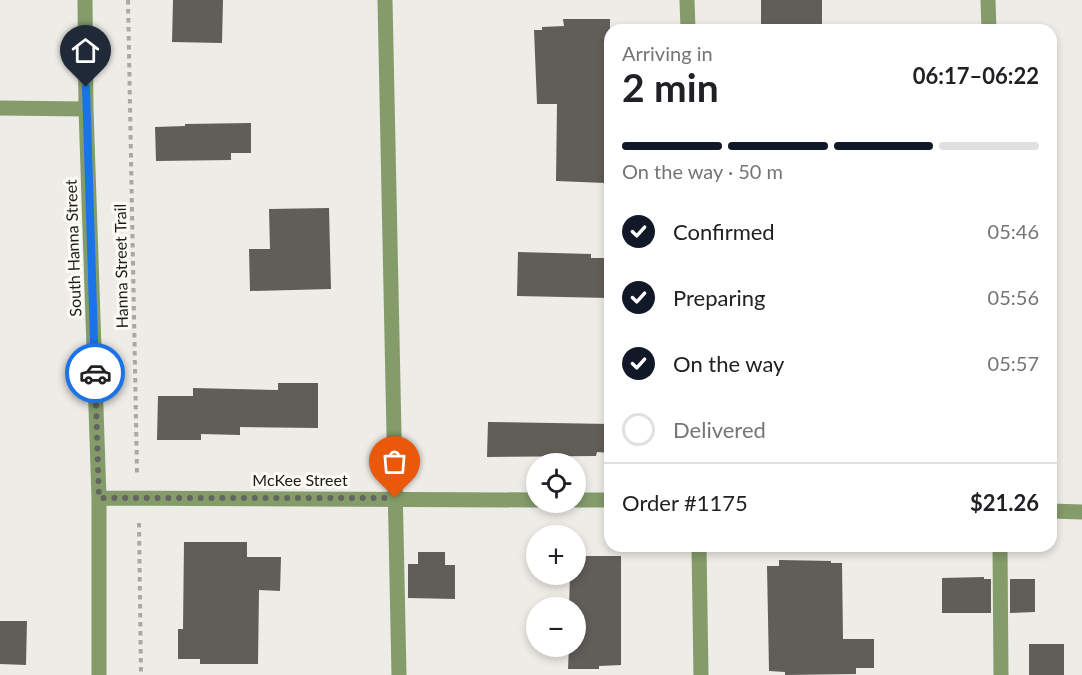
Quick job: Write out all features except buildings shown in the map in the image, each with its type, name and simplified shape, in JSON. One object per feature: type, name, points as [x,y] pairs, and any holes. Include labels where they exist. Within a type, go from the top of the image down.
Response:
[{"type":"street","name":"South Hanna Street","points":[[85,0],[86,109],[99,498],[99,675]]},
{"type":"street","points":[[385,0],[399,675]]},
{"type":"street","points":[[687,0],[688,24]]},
{"type":"street","points":[[988,0],[989,24]]},
{"type":"street","points":[[0,108],[86,109]]},
{"type":"street","name":"McKee Street","points":[[99,498],[526,500]]},
{"type":"street","points":[[586,500],[604,500]]},
{"type":"street","points":[[1057,511],[1082,512]]},
{"type":"street","points":[[699,552],[701,675]]},
{"type":"street","points":[[1000,552],[1001,675]]},
{"type":"path","name":"Hanna Street Trail","points":[[128,0],[141,675]]},
{"type":"way so far","points":[[95,373],[99,498],[395,498]]},
{"type":"route","points":[[86,87],[95,373]]}]
